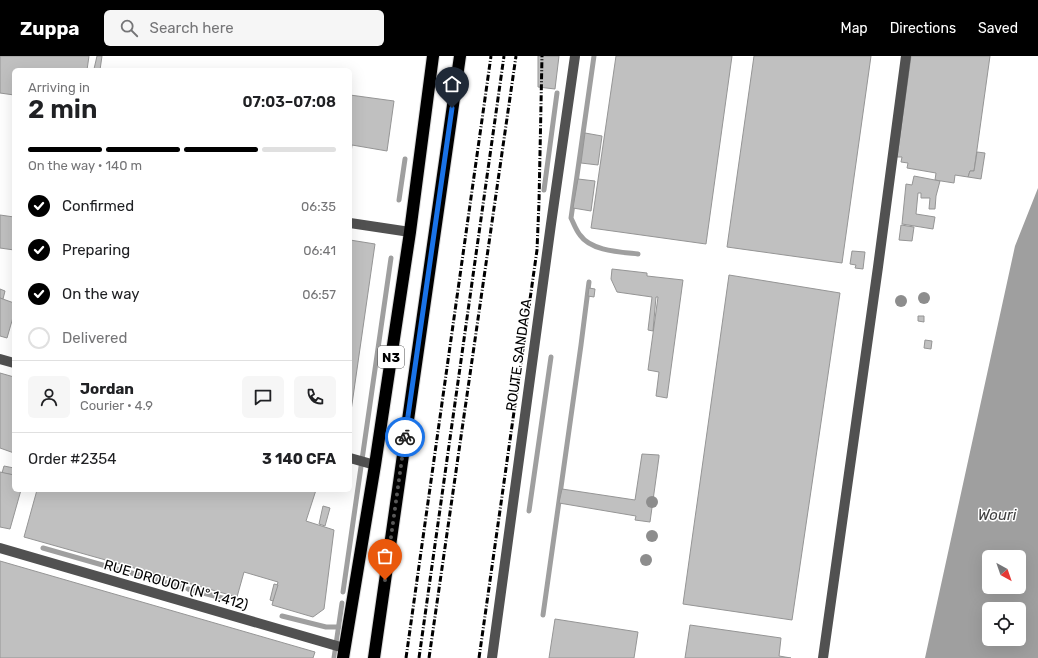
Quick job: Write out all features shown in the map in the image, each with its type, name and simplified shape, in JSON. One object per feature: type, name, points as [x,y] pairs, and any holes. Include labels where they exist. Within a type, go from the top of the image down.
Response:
[{"type":"highway","name":"N3","points":[[343,653],[375,465],[410,232],[433,56]]},
{"type":"highway","name":"N3","points":[[374,658],[460,56]]},
{"type":"street","name":"ROUTE SANDAGA","points":[[492,658],[575,56]]},
{"type":"street","points":[[823,658],[880,259],[906,56]]},
{"type":"street","points":[[352,223],[410,232]]},
{"type":"street","points":[[0,359],[12,362]]},
{"type":"street","points":[[352,459],[375,465]]},
{"type":"street","name":"RUE DROUOT (N° 1.412)","points":[[0,548],[343,653]]},
{"type":"water","name":"Wouri","points":[[1038,188],[1038,658],[925,658],[1015,246]]},
{"type":"building","points":[[0,56],[89,56],[87,68],[12,68],[12,95],[0,93]]},
{"type":"building","points":[[97,56],[102,56],[100,68],[94,68]]},
{"type":"building","points":[[538,56],[559,56],[555,89],[538,87]]},
{"type":"building","points":[[616,56],[732,56],[706,244],[591,228]]},
{"type":"building","points":[[754,56],[871,56],[842,263],[727,247]]},
{"type":"building","points":[[911,56],[990,56],[974,171],[970,171],[968,177],[955,175],[954,183],[935,180],[936,173],[907,168],[908,163],[901,162],[902,157],[897,157]]},
{"type":"building","points":[[352,95],[394,101],[387,151],[352,145]]},
{"type":"building","points":[[585,133],[602,136],[598,165],[581,163]]},
{"type":"building","points":[[977,152],[985,153],[981,179],[968,177],[970,171],[974,171]]},
{"type":"building","points":[[914,176],[940,181],[936,196],[935,209],[929,209],[930,198],[921,198],[921,193],[918,193],[916,214],[935,217],[933,229],[902,224],[906,184],[912,185]]},
{"type":"building","points":[[578,179],[595,181],[591,211],[573,208]]},
{"type":"building","points":[[0,215],[12,217],[12,250],[0,248]]},
{"type":"building","points":[[901,225],[914,227],[912,241],[899,240]]},
{"type":"building","points":[[352,240],[375,244],[352,404]]},
{"type":"building","points":[[852,251],[865,252],[863,269],[855,268],[856,265],[850,264]]},
{"type":"building","points":[[612,269],[647,273],[647,276],[683,280],[667,398],[656,396],[659,372],[648,370],[658,297],[656,297],[653,331],[648,330],[652,297],[617,292],[611,279]]},
{"type":"building","points":[[729,275],[840,293],[792,620],[683,604]]},
{"type":"building","points":[[589,288],[595,289],[594,297],[588,296]]},
{"type":"building","points":[[0,289],[5,291],[3,299],[0,298]]},
{"type":"building","points":[[0,298],[12,302],[12,321],[7,338],[0,336]]},
{"type":"building","points":[[918,316],[924,316],[924,322],[918,321]]},
{"type":"building","points":[[925,340],[932,341],[931,349],[924,348]]},
{"type":"building","points":[[0,373],[12,376],[12,452],[0,448]]},
{"type":"building","points":[[642,454],[659,455],[650,522],[635,520],[636,516],[559,503],[562,489],[635,500]]},
{"type":"building","points":[[4,466],[12,468],[12,475],[2,473]]},
{"type":"building","points":[[0,472],[12,475],[12,492],[20,492],[10,529],[0,527]]},
{"type":"building","points":[[36,492],[315,492],[306,521],[334,530],[324,609],[313,617],[272,605],[278,582],[244,572],[237,597],[24,537]]},
{"type":"building","points":[[323,506],[330,508],[325,526],[319,524]]},
{"type":"building","points":[[0,561],[315,652],[313,658],[0,658]]},
{"type":"building","points":[[274,584],[278,585],[273,601],[270,600]]},
{"type":"building","points":[[555,619],[638,632],[634,658],[549,658]]},
{"type":"building","points":[[690,625],[781,638],[779,656],[791,658],[685,658]]},
{"type":"waterway","points":[[594,56],[571,218],[580,235],[598,248],[638,254]]},
{"type":"waterway","points":[[544,190],[557,93]]},
{"type":"waterway","points":[[399,200],[405,159]]},
{"type":"waterway","points":[[343,592],[391,258]]},
{"type":"waterway","points":[[543,615],[589,282]]},
{"type":"waterway","points":[[529,511],[551,357]]},
{"type":"waterway","points":[[43,548],[120,570]]},
{"type":"waterway","points":[[128,572],[182,587]]},
{"type":"waterway","points":[[188,589],[226,599]]},
{"type":"waterway","points":[[334,658],[342,603]]},
{"type":"waterway","points":[[282,616],[326,627],[339,627]]},
{"type":"railway","points":[[406,658],[491,56]]},
{"type":"railway","points":[[419,658],[504,56]]},
{"type":"railway","points":[[429,658],[516,56]]},
{"type":"railway","points":[[479,658],[537,250],[542,56]]},
{"type":"way so far","points":[[385,580],[405,437]]},
{"type":"route","points":[[405,437],[433,250],[452,108]]}]
